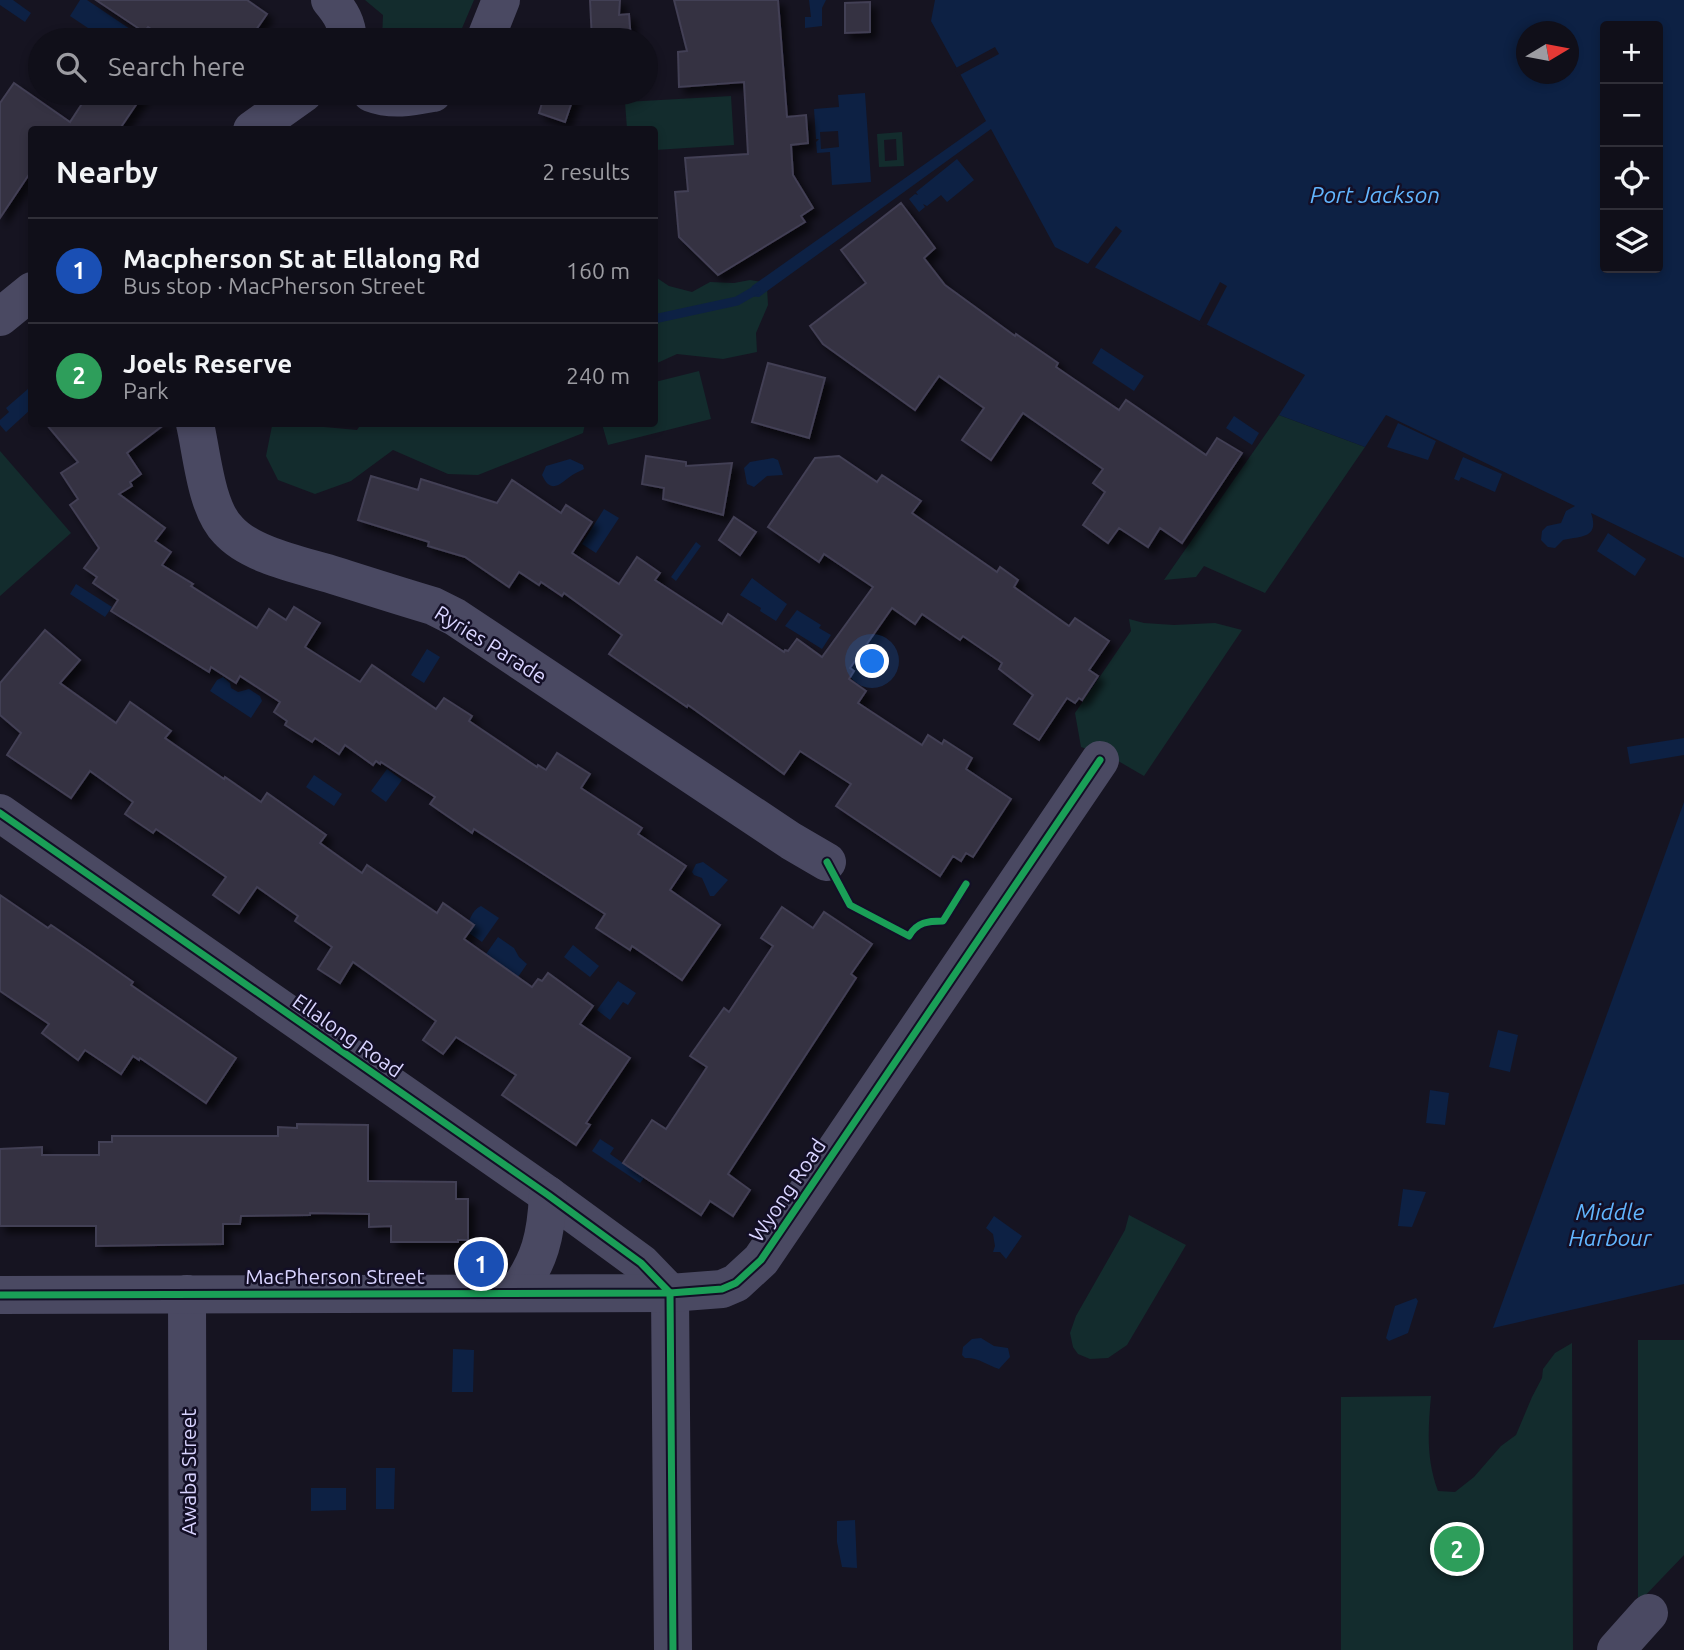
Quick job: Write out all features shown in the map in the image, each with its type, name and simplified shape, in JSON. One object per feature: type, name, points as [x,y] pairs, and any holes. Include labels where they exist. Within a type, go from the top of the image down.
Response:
[{"type":"street","points":[[330,0],[341,12],[347,28]]},
{"type":"street","points":[[490,28],[501,0]]},
{"type":"street","points":[[258,126],[287,105]]},
{"type":"street","name":"Ryries Parade","points":[[196,427],[212,500],[227,530],[239,540],[286,560],[433,606],[455,617],[791,841],[827,862]]},
{"type":"street","name":"Wyong Road","points":[[670,1293],[722,1289],[736,1283],[761,1260],[1100,760]]},
{"type":"street","name":"Ellalong Road","points":[[0,813],[548,1195],[641,1263],[670,1293]]},
{"type":"street","points":[[516,1293],[530,1274],[541,1251],[548,1195]]},
{"type":"street","points":[[670,1293],[673,1650]]},
{"type":"street","name":"MacPherson Street","points":[[0,1295],[670,1293]]},
{"type":"street","name":"Awaba Street","points":[[187,1294],[188,1650]]},
{"type":"street","points":[[1616,1650],[1649,1613]]},
{"type":"green space","points":[[365,0],[474,0],[462,28],[382,28],[383,15]]},
{"type":"green space","points":[[731,96],[734,145],[658,150],[658,126],[627,126],[625,105],[658,105],[658,100]]},
{"type":"green space","points":[[902,132],[904,166],[879,167],[877,134]],"holes":[[[896,139],[897,160],[885,161],[884,140]]]},
{"type":"green space","points":[[658,279],[669,286],[692,292],[710,282],[734,283],[750,280],[762,282],[767,287],[768,305],[756,333],[757,352],[723,359],[677,354],[658,363]]},
{"type":"green space","points":[[699,371],[711,419],[608,445],[603,427],[658,427],[658,381]]},
{"type":"green space","points":[[1279,415],[1365,447],[1265,593],[1204,566],[1196,577],[1164,580]]},
{"type":"green space","points":[[272,427],[357,430],[359,427],[584,427],[583,433],[478,475],[448,474],[393,450],[351,481],[315,494],[278,480],[266,456]]},
{"type":"green space","points":[[0,451],[71,533],[0,596]]},
{"type":"green space","points":[[1129,619],[1174,625],[1215,623],[1242,630],[1144,776],[1113,758],[1081,747],[1075,713],[1131,631]]},
{"type":"green space","points":[[1129,1215],[1186,1245],[1127,1345],[1108,1358],[1090,1359],[1078,1354],[1073,1347],[1070,1333],[1076,1316],[1125,1230]]},
{"type":"green space","points":[[1638,1340],[1684,1340],[1684,1555],[1638,1603]]},
{"type":"green space","points":[[1572,1343],[1573,1650],[1341,1650],[1341,1397],[1431,1396],[1429,1444],[1434,1479],[1438,1491],[1455,1492],[1474,1477],[1501,1446],[1516,1435],[1542,1378],[1543,1369],[1555,1353]]},
{"type":"water","points":[[0,0],[13,0],[31,13],[25,22],[0,5]]},
{"type":"water","points":[[80,0],[87,0],[129,28],[88,28],[70,16]]},
{"type":"water","points":[[809,0],[826,0],[822,8],[822,26],[805,28],[805,17],[811,17]]},
{"type":"water","name":"Port Jackson","points":[[935,0],[1684,0],[1684,558],[1591,513],[1591,532],[1582,537],[1563,540],[1555,548],[1548,547],[1541,540],[1542,531],[1547,526],[1561,523],[1566,511],[1575,506],[1386,415],[1365,447],[1279,415],[1305,375],[1055,247],[991,129],[759,297],[748,296],[752,286],[986,121],[931,21]]},
{"type":"water","points":[[865,93],[871,182],[832,185],[830,152],[817,153],[816,142],[819,139],[816,139],[814,109],[839,107],[838,95]],"holes":[[[838,131],[839,147],[821,149],[820,132]]]},
{"type":"water","points":[[957,159],[974,180],[947,202],[941,195],[927,206],[923,204],[925,207],[919,212],[909,199],[915,194],[918,195],[916,192]]},
{"type":"water","points":[[1101,348],[1144,376],[1134,391],[1092,363]]},
{"type":"water","points":[[28,389],[28,412],[6,432],[0,425],[0,420],[9,412],[6,408]]},
{"type":"water","points":[[1234,416],[1259,433],[1252,445],[1226,428]]},
{"type":"water","points":[[1398,423],[1436,441],[1428,460],[1387,447]]},
{"type":"water","points":[[1463,457],[1502,474],[1495,492],[1461,477],[1459,481],[1454,479]]},
{"type":"water","points":[[773,458],[778,460],[783,475],[767,476],[754,487],[747,484],[744,468],[750,462]]},
{"type":"water","points":[[570,459],[583,465],[584,469],[557,485],[546,482],[542,475],[546,466]]},
{"type":"water","points":[[604,509],[619,518],[596,553],[582,544]]},
{"type":"water","points":[[1608,533],[1646,559],[1635,576],[1597,551]]},
{"type":"water","points":[[696,542],[701,546],[676,581],[671,577]]},
{"type":"water","points":[[752,578],[787,604],[776,621],[740,595]]},
{"type":"water","points":[[76,584],[112,607],[105,617],[70,594]]},
{"type":"water","points":[[797,610],[821,625],[819,628],[831,635],[822,649],[785,626]]},
{"type":"water","points":[[427,649],[440,657],[424,683],[411,675]]},
{"type":"water","points":[[223,677],[230,683],[231,688],[238,692],[249,689],[260,696],[262,701],[251,718],[210,691],[217,680]]},
{"type":"water","points":[[1684,738],[1684,755],[1630,764],[1627,747]]},
{"type":"water","points":[[387,769],[402,780],[386,802],[371,791]]},
{"type":"water","points":[[314,775],[342,794],[334,806],[306,787]]},
{"type":"water","name":"Middle Harbour","points":[[1684,802],[1684,1284],[1493,1328]]},
{"type":"water","points":[[703,862],[728,880],[714,896],[710,896],[702,878],[692,872],[696,864]]},
{"type":"water","points":[[481,906],[499,918],[482,942],[466,931],[473,913]]},
{"type":"water","points":[[498,937],[514,948],[527,964],[518,977],[486,954]]},
{"type":"water","points":[[573,945],[599,966],[590,977],[564,957]]},
{"type":"water","points":[[618,981],[636,993],[628,1005],[623,1002],[610,1020],[597,1010]]},
{"type":"water","points":[[1498,1030],[1518,1035],[1510,1072],[1489,1067]]},
{"type":"water","points":[[1430,1090],[1449,1093],[1445,1125],[1426,1123]]},
{"type":"water","points":[[600,1139],[614,1148],[610,1154],[644,1178],[640,1183],[592,1151]]},
{"type":"water","points":[[1403,1189],[1426,1192],[1412,1227],[1398,1226]]},
{"type":"water","points":[[994,1216],[1022,1236],[1006,1259],[1000,1252],[993,1252],[993,1234],[986,1228]]},
{"type":"water","points":[[1416,1298],[1418,1301],[1408,1333],[1389,1341],[1386,1338],[1395,1306]]},
{"type":"water","points":[[981,1338],[994,1346],[1008,1348],[1010,1357],[999,1369],[962,1355],[963,1347],[972,1339]]},
{"type":"water","points":[[453,1349],[474,1350],[473,1392],[452,1392]]},
{"type":"water","points":[[376,1468],[395,1468],[394,1509],[376,1509]]},
{"type":"water","points":[[311,1488],[346,1488],[346,1510],[311,1511]]},
{"type":"water","points":[[855,1520],[857,1568],[842,1567],[837,1542],[837,1521]]},
{"type":"pier","points":[[995,47],[999,54],[958,76],[954,69]]},
{"type":"pier","points":[[1116,226],[1122,231],[1093,270],[1087,265]]},
{"type":"pier","points":[[1220,282],[1227,286],[1205,328],[1198,324]]},
{"type":"building","points":[[96,0],[247,0],[267,14],[257,28],[138,28]]},
{"type":"building","points":[[590,0],[620,0],[619,15],[629,14],[630,28],[591,28]]},
{"type":"building","points":[[674,0],[778,0],[787,117],[806,115],[808,143],[791,145],[793,175],[813,208],[801,216],[805,222],[718,275],[679,237],[675,192],[688,191],[685,158],[748,154],[744,82],[679,87],[678,52],[687,51]]},
{"type":"building","points":[[870,2],[870,32],[845,33],[845,3]]},
{"type":"building","points":[[14,83],[28,93],[28,105],[46,105],[70,122],[81,105],[136,105],[122,126],[28,126],[28,176],[0,218],[0,103]]},
{"type":"building","points":[[541,105],[571,105],[565,122],[539,113]]},
{"type":"building","points":[[901,203],[935,248],[924,258],[945,285],[1015,336],[1016,334],[1058,363],[1056,367],[1119,410],[1126,400],[1206,455],[1217,438],[1242,453],[1182,543],[1160,528],[1148,547],[1119,528],[1108,543],[1083,525],[1105,492],[1093,483],[1103,469],[1023,413],[991,460],[962,440],[984,408],[939,376],[915,410],[823,344],[810,326],[866,283],[841,250]]},
{"type":"building","points":[[768,363],[825,378],[809,438],[752,422]]},
{"type":"building","points":[[49,427],[161,427],[127,453],[141,474],[130,482],[132,486],[119,494],[165,528],[155,541],[171,552],[162,565],[257,628],[269,609],[286,620],[294,607],[320,623],[305,647],[360,682],[372,665],[436,709],[444,698],[472,716],[469,721],[537,767],[538,765],[546,770],[557,753],[590,774],[581,788],[642,828],[638,834],[686,866],[670,890],[720,925],[682,980],[632,946],[630,950],[596,928],[605,914],[474,829],[472,833],[430,804],[435,797],[381,762],[380,764],[376,761],[373,765],[345,745],[339,754],[315,738],[312,742],[285,725],[287,721],[274,712],[280,702],[240,676],[236,683],[211,667],[209,672],[111,611],[118,600],[93,583],[97,577],[84,568],[99,548],[70,505],[78,499],[61,473],[78,462]]},
{"type":"building","points":[[646,456],[686,462],[686,466],[732,463],[723,515],[663,499],[664,488],[642,484]]},
{"type":"building","points":[[839,456],[877,482],[882,475],[921,501],[912,513],[997,572],[1000,567],[1018,580],[1014,587],[1069,626],[1075,618],[1109,641],[1089,670],[1098,676],[1082,700],[1079,698],[1075,703],[1067,698],[1039,740],[1014,724],[1033,695],[999,669],[1002,663],[963,636],[960,640],[922,614],[915,624],[892,608],[850,668],[854,671],[849,679],[866,691],[858,703],[922,745],[928,735],[942,744],[944,740],[972,758],[966,769],[1011,799],[973,857],[966,853],[961,861],[953,856],[940,876],[836,806],[851,784],[800,751],[784,774],[688,705],[687,707],[609,654],[622,635],[564,593],[562,596],[519,572],[509,587],[465,557],[428,546],[429,542],[358,520],[371,476],[418,490],[421,479],[497,503],[512,480],[561,513],[566,505],[592,522],[572,553],[619,584],[637,557],[660,573],[655,580],[722,624],[728,614],[784,652],[788,651],[797,639],[822,657],[873,587],[824,554],[819,562],[768,527],[815,458]]},
{"type":"building","points":[[734,517],[756,532],[740,555],[719,540]]},
{"type":"building","points":[[45,630],[80,660],[60,683],[116,723],[130,702],[171,731],[165,738],[224,779],[225,777],[261,802],[267,793],[326,835],[320,843],[362,873],[367,865],[437,913],[443,903],[474,925],[464,939],[532,987],[548,973],[593,1006],[580,1024],[630,1058],[586,1123],[590,1125],[576,1145],[502,1095],[516,1075],[456,1037],[443,1054],[423,1040],[436,1021],[353,962],[340,983],[318,969],[332,947],[295,921],[298,916],[257,887],[239,913],[213,895],[226,877],[156,829],[153,833],[125,814],[133,802],[90,771],[71,798],[7,755],[21,733],[0,715],[0,683]]},
{"type":"building","points":[[0,895],[48,928],[51,925],[89,951],[133,982],[131,985],[236,1058],[206,1103],[140,1058],[139,1060],[133,1056],[121,1074],[85,1050],[78,1060],[42,1033],[49,1024],[0,991]]},
{"type":"building","points":[[782,907],[813,928],[824,912],[872,944],[851,974],[856,978],[728,1174],[750,1190],[733,1216],[710,1201],[701,1215],[623,1163],[652,1120],[666,1129],[707,1067],[690,1056],[724,1008],[729,1012],[773,946],[761,938]]},
{"type":"building","points":[[297,1124],[368,1125],[368,1181],[456,1182],[456,1199],[468,1199],[468,1240],[391,1242],[391,1226],[369,1227],[369,1214],[241,1216],[240,1224],[223,1224],[223,1244],[96,1246],[96,1226],[0,1226],[0,1149],[42,1147],[42,1155],[99,1155],[99,1142],[112,1142],[112,1136],[278,1136],[278,1127],[297,1128]]},
{"type":"waterway","points":[[658,318],[737,301],[756,290]]},
{"type":"cycle path","points":[[0,1295],[670,1293],[722,1289],[736,1283],[761,1260],[1100,760]]},
{"type":"cycle path","points":[[0,813],[548,1195],[641,1263],[670,1293]]},
{"type":"cycle path","points":[[827,862],[850,905],[909,936],[923,923],[943,921],[966,884]]},
{"type":"cycle path","points":[[670,1293],[673,1650]]},
{"type":"place","name":"Macpherson St at Ellalong Rd","points":[[481,1264]]},
{"type":"place","name":"Joels Reserve","points":[[1457,1549]]}]
